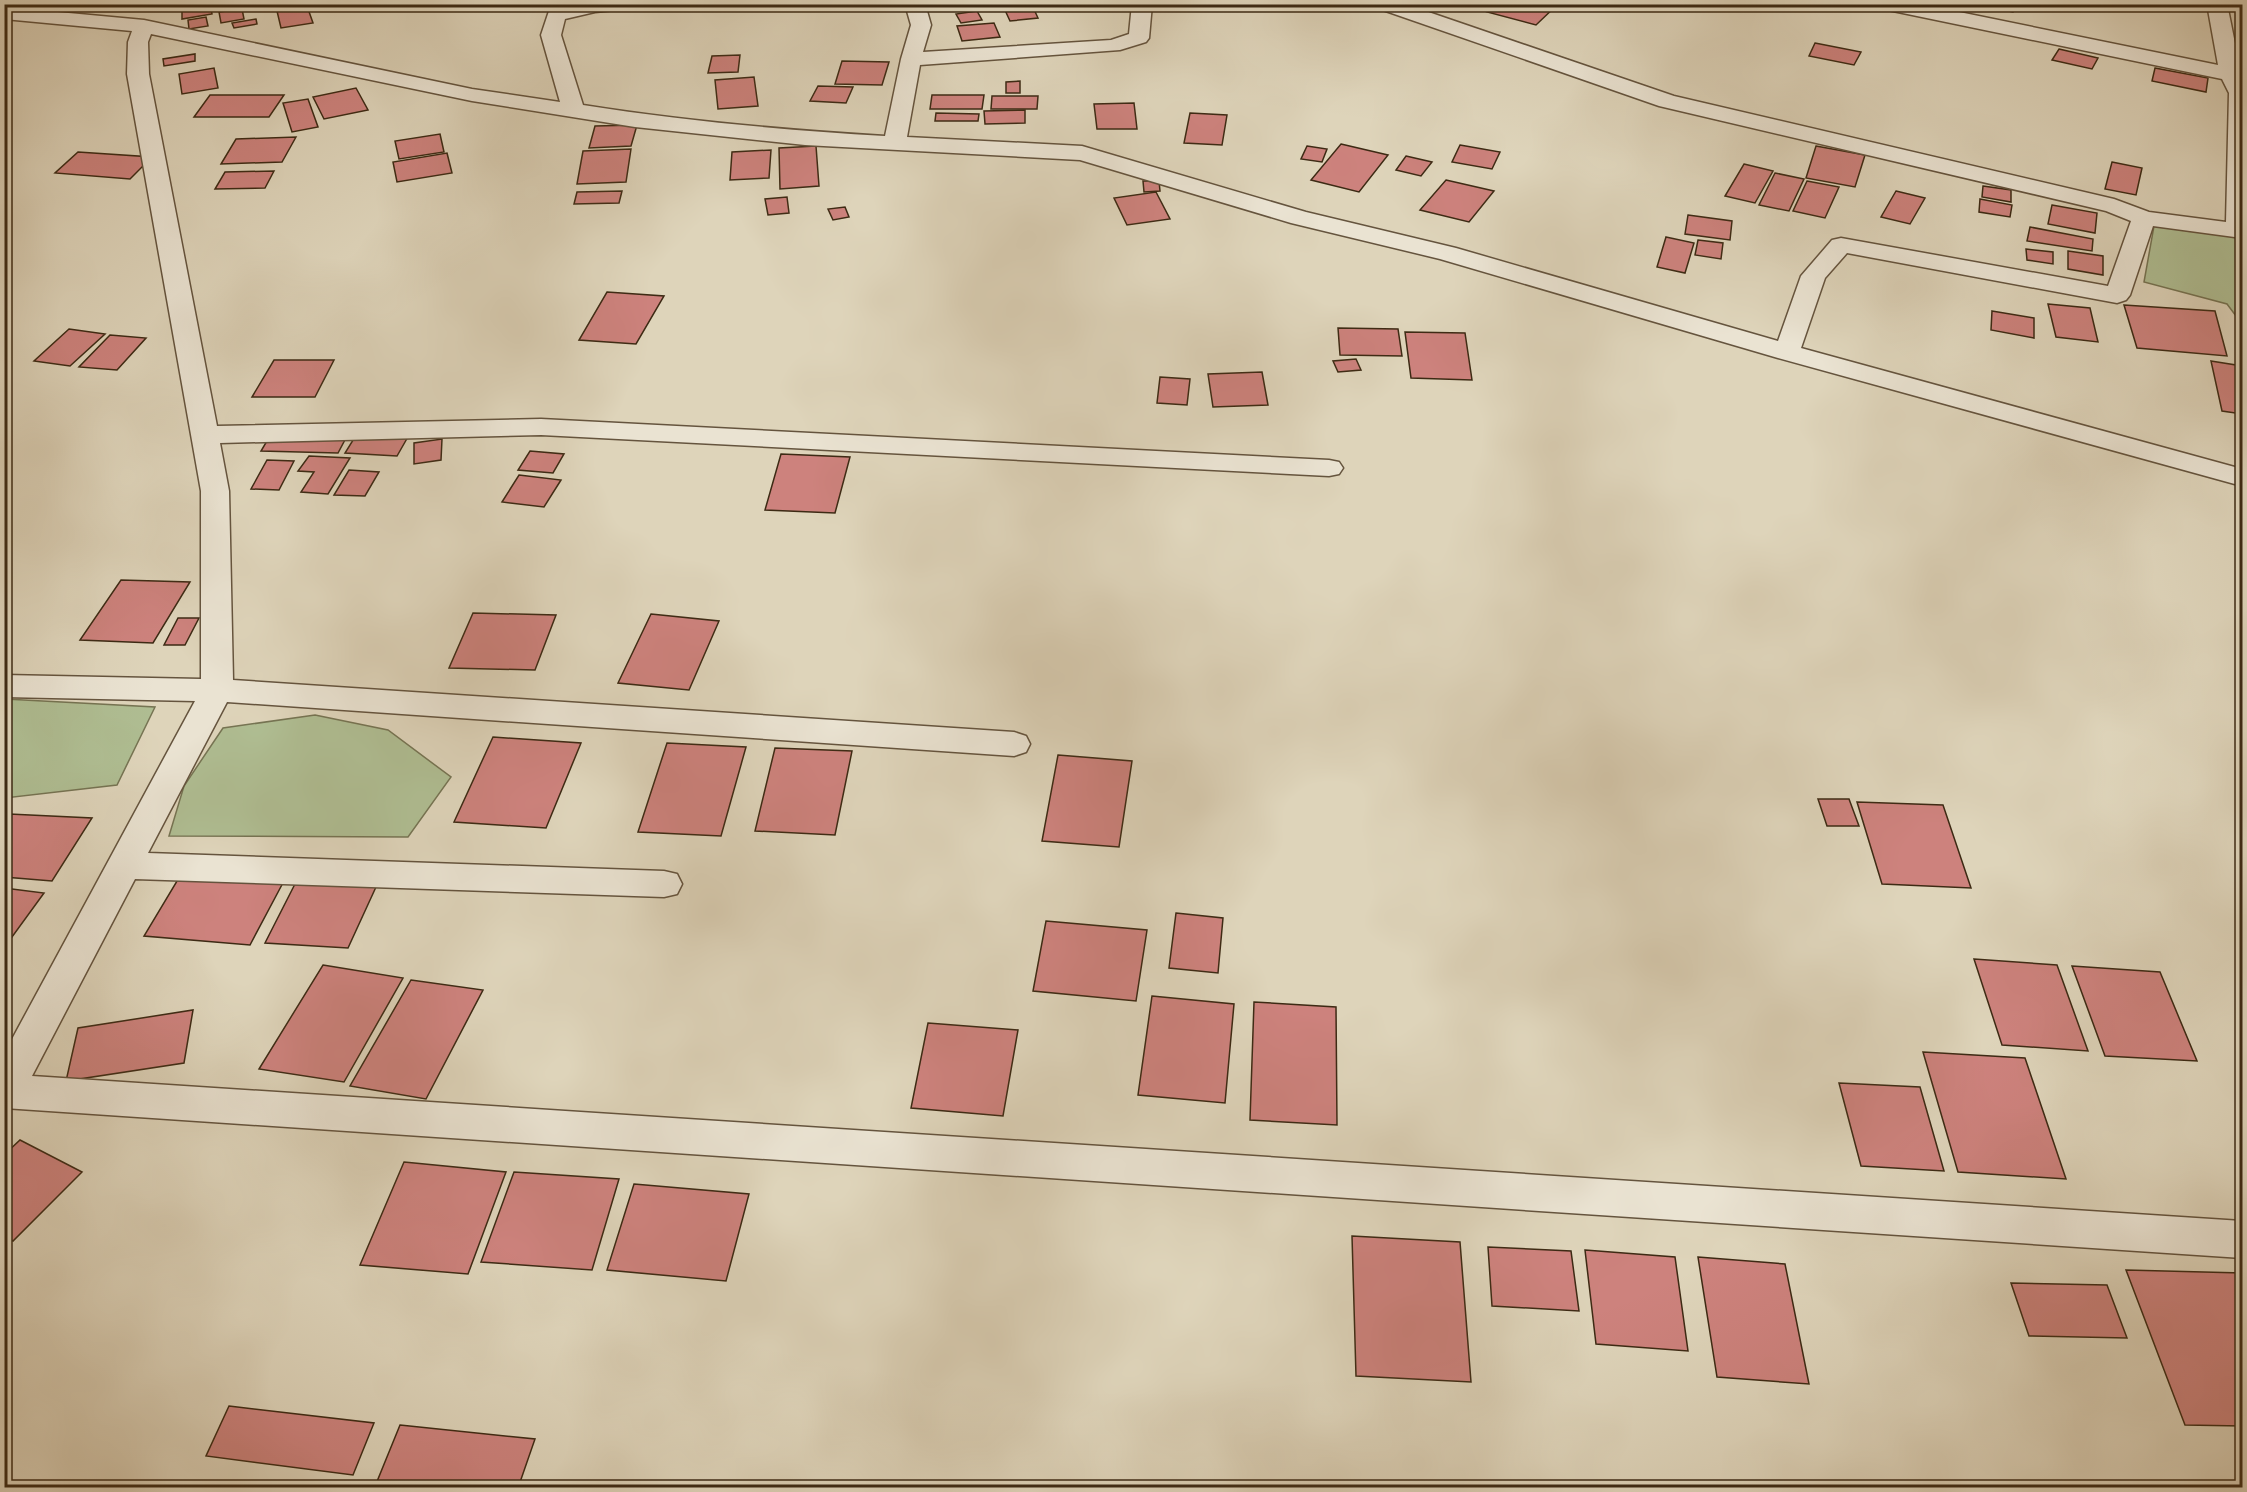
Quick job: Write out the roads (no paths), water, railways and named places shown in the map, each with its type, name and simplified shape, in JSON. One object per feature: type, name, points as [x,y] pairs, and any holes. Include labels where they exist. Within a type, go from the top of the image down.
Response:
[{"type":"street","points":[[573,110],[551,35],[556,15],[596,6],[629,4]]},
{"type":"street","points":[[895,141],[911,59],[921,26],[915,4]]},
{"type":"street","points":[[911,59],[1113,46],[1139,38],[1142,4]]},
{"type":"street","points":[[1384,4],[1667,101],[2114,206],[2144,218],[2240,230],[2240,93],[2230,74],[2217,4]]},
{"type":"street","points":[[1888,4],[2230,74]]},
{"type":"street","points":[[4,13],[144,26],[472,95],[635,120],[805,138],[895,141],[1082,153],[1299,218],[1447,253],[1787,352],[2242,478]]},
{"type":"street","points":[[144,26],[138,42],[138,74],[214,491],[217,690],[5,1091],[2242,1240]]},
{"type":"street","points":[[1787,352],[1812,276],[1841,245],[2117,295],[2144,218]]},
{"type":"street","points":[[204,435],[541,427],[1329,468]]},
{"type":"street","points":[[4,686],[217,690],[1014,744]]},
{"type":"street","points":[[125,865],[664,885]]}]
